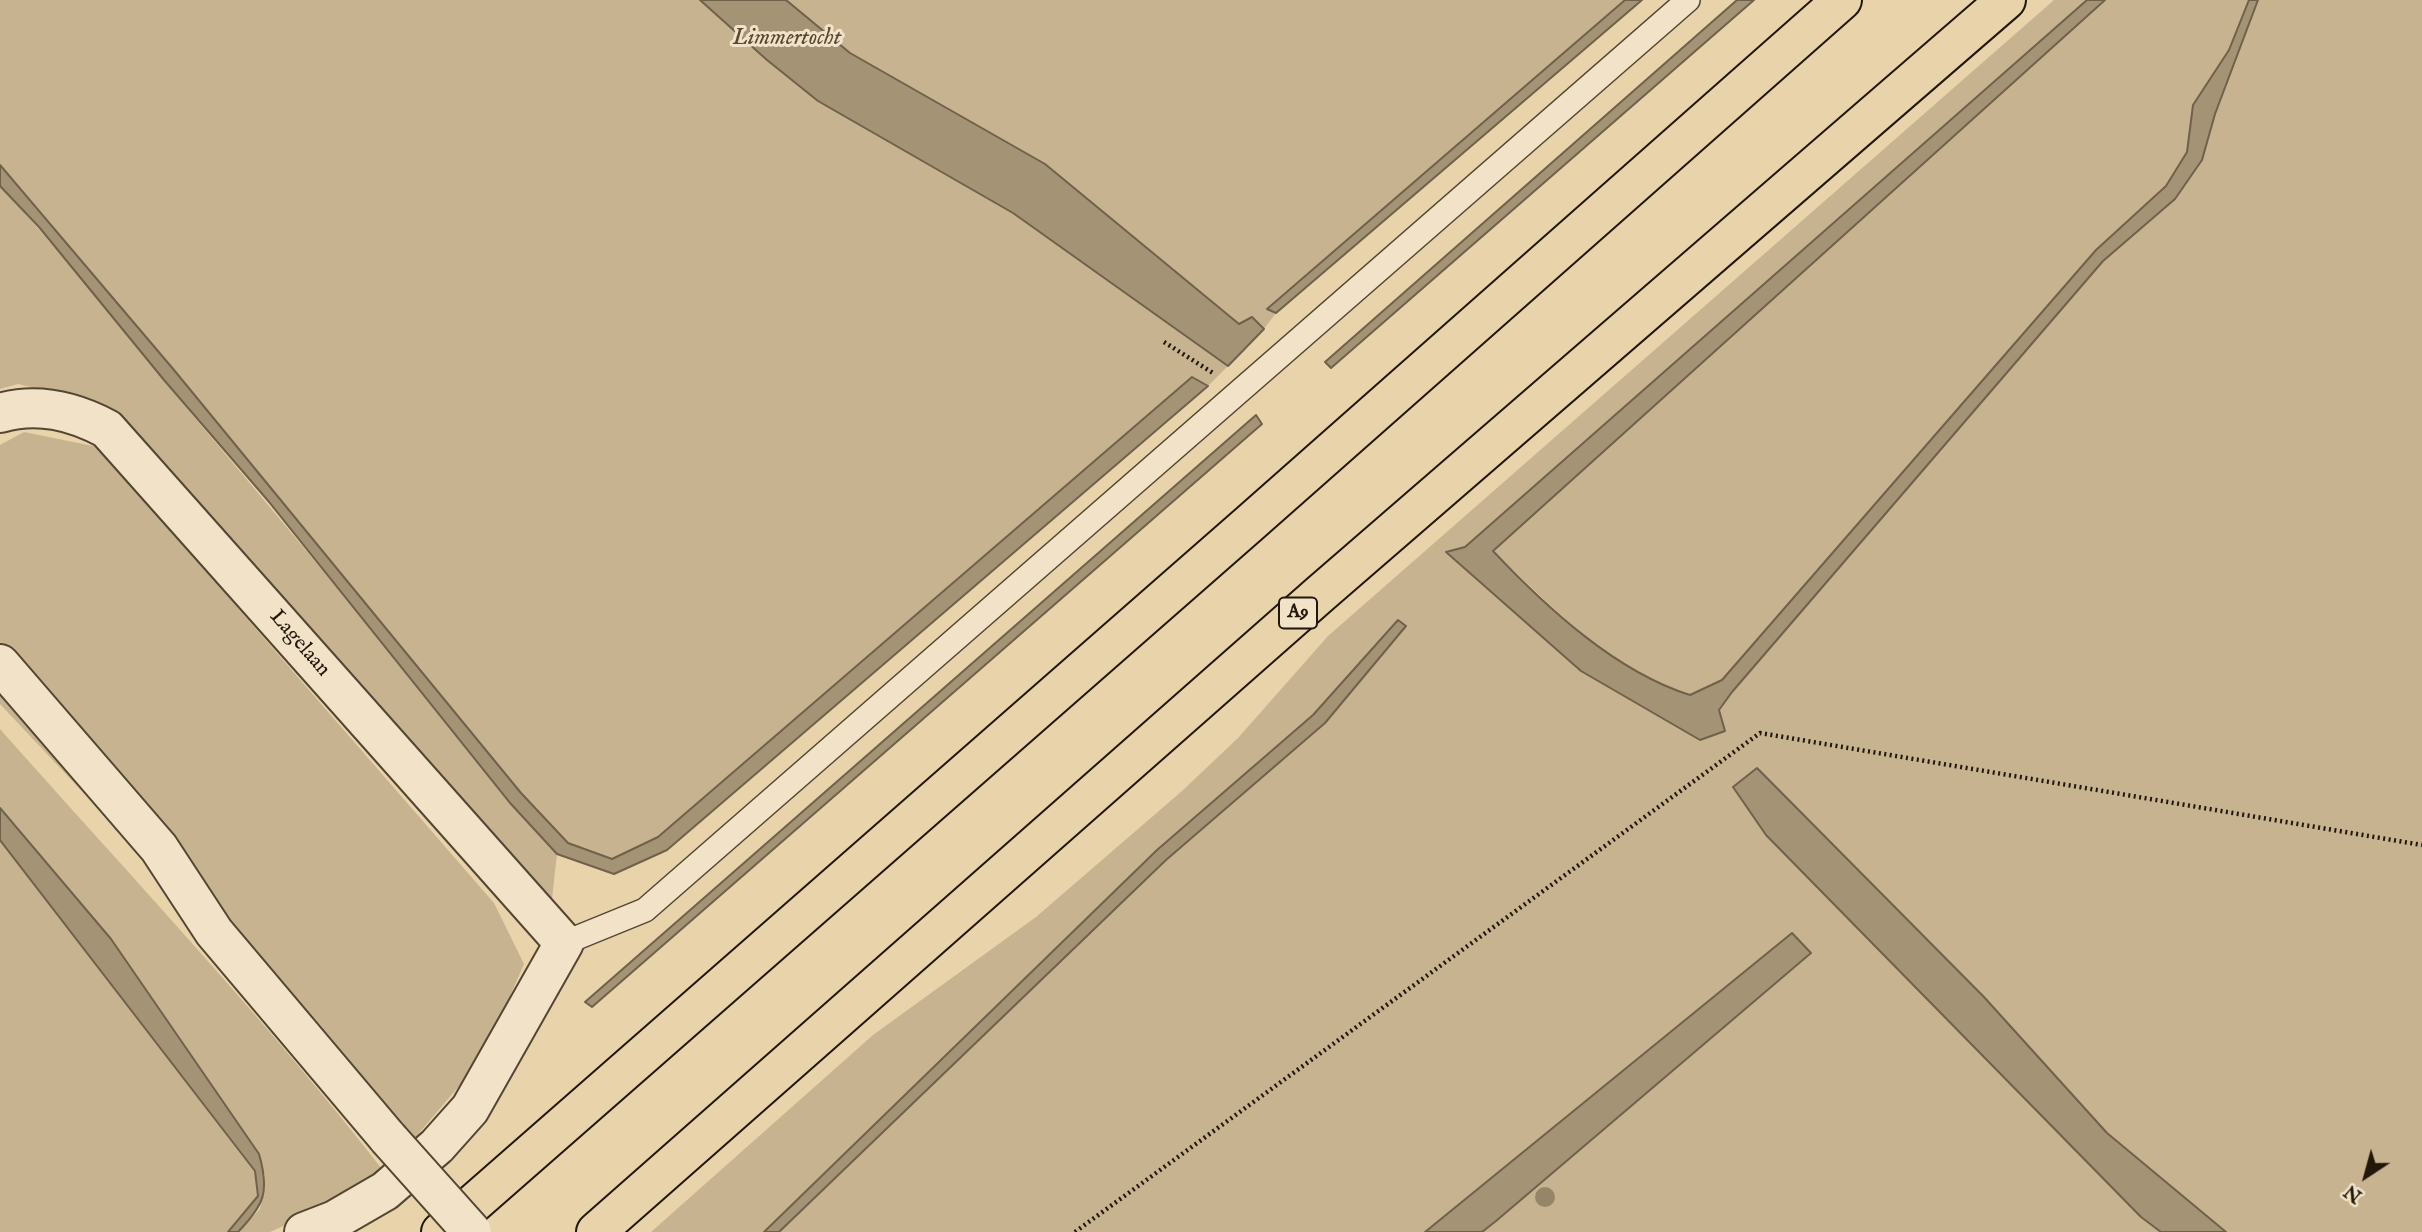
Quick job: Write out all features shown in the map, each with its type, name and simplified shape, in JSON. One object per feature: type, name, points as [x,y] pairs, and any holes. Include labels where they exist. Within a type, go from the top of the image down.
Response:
[{"type":"highway","points":[[441,1232],[1842,0]]},
{"type":"highway","name":"A9","points":[[596,1232],[1320,594],[2006,0]]},
{"type":"street","name":"Lagelaan","points":[[0,413],[55,409],[83,416],[107,429],[564,943]]},
{"type":"street","points":[[0,664],[159,848],[214,932],[388,1138],[472,1232]]},
{"type":"street","points":[[304,1232],[335,1220],[385,1191],[437,1146],[470,1109],[564,943]]},
{"type":"lane","points":[[564,943],[645,910],[1688,0]]},
{"type":"path","points":[[1164,342],[1238,392]]},
{"type":"path","points":[[1074,1232],[1760,733],[2422,845]]},
{"type":"shaded area","points":[[0,0],[700,0],[818,101],[1013,213],[1228,366],[1208,386],[1192,377],[658,837],[612,859],[568,843],[521,793],[174,370],[0,165]]},
{"type":"shaded area","points":[[786,0],[1625,0],[1267,308],[1276,313],[1264,329],[1252,317],[1239,325],[1045,164],[850,53]]},
{"type":"shaded area","points":[[2054,0],[2087,0],[1465,548],[1447,553],[1670,722],[1700,740],[1732,692],[2103,261],[2175,199],[2202,160],[2215,114],[2258,0],[2422,0],[2422,1232],[2226,1232],[2107,1133],[1984,997],[1877,892],[1766,835],[2141,1217],[2161,1232],[1482,1232],[1811,954],[1792,933],[1425,1232],[779,1232],[1166,860],[1325,723],[1406,626],[1399,621],[1313,715],[1157,850],[764,1232],[651,1232],[873,1035],[1036,917],[1182,791],[1238,738],[1328,636]]},
{"type":"shaded area","points":[[2105,0],[2249,0],[2229,50],[2193,105],[2187,152],[2166,186],[2096,250],[1722,680],[1690,695],[1634,670],[1584,635],[1493,551]]},
{"type":"shaded area","points":[[0,186],[63,258],[557,854],[551,908],[97,404],[18,384],[0,389]]},
{"type":"shaded area","points":[[24,432],[98,447],[494,903],[524,964],[483,1058],[413,1140],[0,648],[0,445]]},
{"type":"shaded area","points":[[0,685],[117,817],[110,821],[0,704]]},
{"type":"shaded area","points":[[0,729],[296,1062],[389,1178],[270,1232],[238,1232],[260,1209],[265,1175],[111,939],[0,808]]},
{"type":"shaded area","points":[[0,840],[255,1171],[258,1196],[228,1232],[0,1232]]},
{"type":"water","name":"Limmertocht","points":[[700,0],[786,0],[850,53],[1045,164],[1239,324],[1252,317],[1264,329],[1228,366],[1013,213],[818,101]]},
{"type":"water","points":[[1625,0],[1642,0],[1276,313],[1267,309]]},
{"type":"water","points":[[1737,0],[1754,0],[1331,368],[1325,362]]},
{"type":"water","points":[[2087,0],[2105,0],[1493,551],[1559,615],[1635,671],[1690,695],[1722,680],[2096,250],[2166,186],[2187,152],[2193,105],[2229,50],[2249,0],[2258,0],[2215,114],[2202,160],[2175,199],[2103,261],[1732,692],[1719,710],[1725,731],[1700,740],[1581,671],[1446,552],[1465,547]]},
{"type":"water","points":[[0,165],[174,370],[521,793],[568,843],[612,859],[658,837],[1192,377],[1208,386],[667,850],[614,874],[557,854],[511,804],[270,503],[164,380],[39,227],[0,186]]},
{"type":"water","points":[[1256,415],[1262,424],[592,1007],[585,1002]]},
{"type":"water","points":[[1398,620],[1406,626],[1325,723],[1166,860],[779,1232],[764,1232],[1157,850],[1313,715]]},
{"type":"water","points":[[1757,768],[1984,997],[2107,1133],[2226,1232],[2161,1232],[2141,1217],[1766,835],[1733,787]]},
{"type":"water","points":[[0,808],[111,939],[259,1154],[264,1178],[262,1197],[254,1214],[238,1232],[228,1232],[258,1196],[255,1171],[0,840]]},
{"type":"water","points":[[1792,933],[1811,953],[1496,1221],[1482,1232],[1425,1232]]}]
